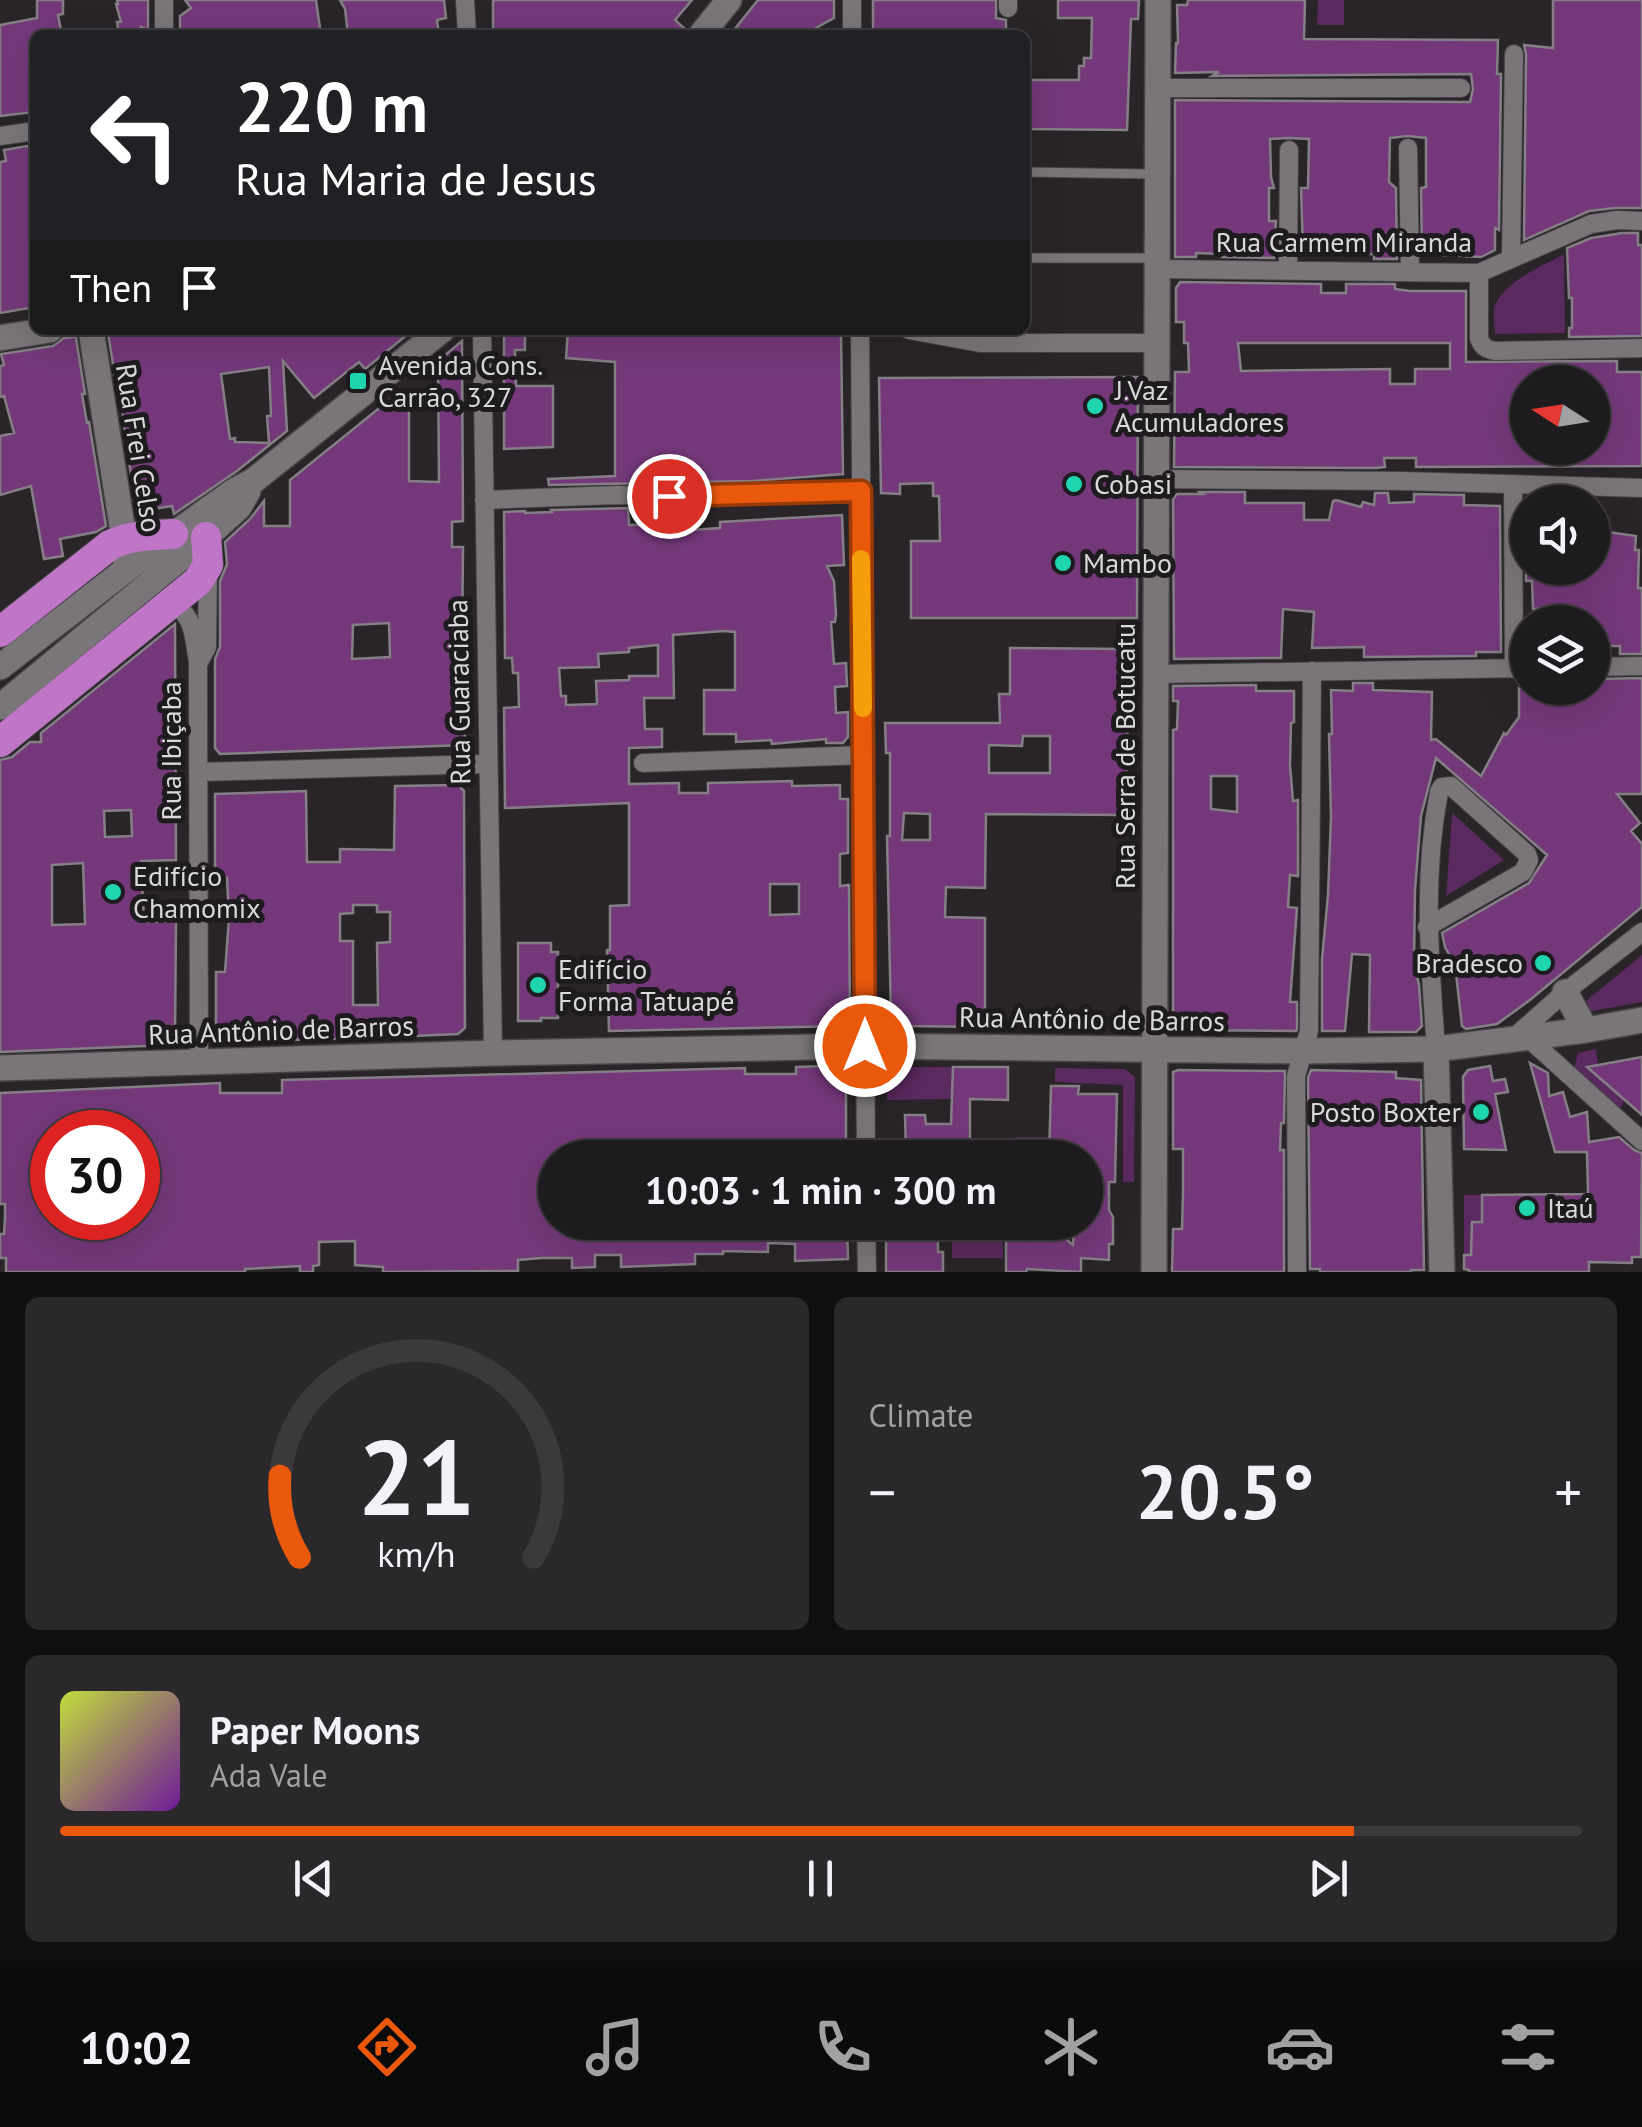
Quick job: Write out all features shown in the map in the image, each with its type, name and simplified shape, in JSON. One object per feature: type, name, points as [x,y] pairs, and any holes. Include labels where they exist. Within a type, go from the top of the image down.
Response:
[{"type":"highway","points":[[0,632],[100,552],[124,538],[174,534]]},
{"type":"highway","points":[[0,742],[198,581],[207,551]]},
{"type":"main road","name":"Rua Serra de Botucatu","points":[[1154,1272],[1158,0]]},
{"type":"main road","points":[[705,30],[724,3]]},
{"type":"main road","points":[[0,338],[30,333]]},
{"type":"main road","name":"Rua Frei Celso","points":[[92,335],[124,538],[119,575]]},
{"type":"main road","points":[[0,666],[174,534],[253,482],[436,335]]},
{"type":"main road","points":[[0,707],[142,592],[207,551],[253,482]]},
{"type":"main road","points":[[1564,992],[1586,1030]]},
{"type":"main road","name":"Rua Antônio de Barros","points":[[0,1068],[865,1046],[1436,1049],[1642,1020]]},
{"type":"main road","points":[[1436,1049],[1442,1272]]},
{"type":"street","points":[[164,0],[164,30]]},
{"type":"street","points":[[465,0],[467,30]]},
{"type":"street","points":[[852,0],[852,30]]},
{"type":"street","points":[[1511,258],[1514,54]]},
{"type":"street","points":[[1157,88],[1461,88]]},
{"type":"street","points":[[0,136],[30,132]]},
{"type":"street","points":[[1408,148],[1410,272]]},
{"type":"street","points":[[1288,270],[1289,150]]},
{"type":"street","name":"Rua Carmem Miranda","points":[[1157,264],[1479,273],[1591,224],[1642,221]]},
{"type":"street","points":[[1479,273],[1479,338],[1487,350],[1642,348]]},
{"type":"street","name":"Rua Guaraciaba","points":[[482,335],[493,1053]]},
{"type":"street","points":[[860,335],[866,1140]]},
{"type":"street","points":[[935,335],[980,344],[1156,343]]},
{"type":"street","points":[[1156,479],[1402,480],[1642,488]]},
{"type":"street","points":[[1513,484],[1518,605]]},
{"type":"street","points":[[484,500],[861,491]]},
{"type":"street","points":[[198,662],[207,646],[207,551]]},
{"type":"street","points":[[142,592],[172,602]]},
{"type":"street","name":"Rua Ibiçaba","points":[[172,602],[182,608],[192,623],[198,662],[199,1062]]},
{"type":"street","points":[[1610,667],[1642,666]]},
{"type":"street","points":[[1155,674],[1510,668]]},
{"type":"street","points":[[1297,1272],[1296,1076],[1309,1031],[1312,672]]},
{"type":"street","points":[[643,763],[864,755]]},
{"type":"street","points":[[198,772],[488,764]]},
{"type":"street","points":[[1427,927],[1523,872],[1528,860],[1528,854],[1457,788],[1447,785],[1440,792],[1436,810],[1427,927],[1436,1049]]},
{"type":"street","points":[[1642,932],[1564,992],[1519,1039],[1642,1141]]},
{"type":"street","points":[[866,1240],[867,1272]]},
{"type":"lane","points":[[1030,172],[1157,174]]},
{"type":"lane","points":[[1030,258],[1157,264]]},
{"type":"shaded area","points":[[1318,0],[1344,0],[1344,25],[1317,25]]},
{"type":"shaded area","points":[[1564,254],[1565,333],[1495,334],[1494,309],[1505,291],[1523,276]]},
{"type":"shaded area","points":[[1452,813],[1504,860],[1446,896]]},
{"type":"shaded area","points":[[1642,955],[1642,1002],[1588,1009],[1587,1000]]},
{"type":"shaded area","points":[[1596,1049],[1598,1065],[1593,1066],[1625,1100],[1620,1108],[1574,1068],[1578,1053]]},
{"type":"shaded area","points":[[894,1067],[953,1067],[952,1099],[887,1100],[887,1075]]},
{"type":"shaded area","points":[[1055,1068],[1125,1069],[1135,1077],[1134,1182],[1123,1182],[1123,1085],[1055,1082]]},
{"type":"shaded area","points":[[1015,1137],[1048,1137],[1048,1140]]},
{"type":"shaded area","points":[[1588,1192],[1589,1263],[1464,1255],[1464,1195],[1482,1195],[1482,1222],[1472,1222],[1472,1233],[1572,1245],[1571,1194]]},
{"type":"shaded area","points":[[952,1240],[1003,1240],[1003,1258],[952,1258]]},
{"type":"building","points":[[37,0],[63,0],[63,14],[58,15],[61,30],[30,30],[30,113],[0,116],[0,25],[37,18]]},
{"type":"building","points":[[117,0],[148,0],[148,30],[118,30]]},
{"type":"building","points":[[185,0],[316,0],[320,30],[180,30],[180,16],[191,8]]},
{"type":"building","points":[[340,0],[444,0],[446,18],[437,20],[438,30],[347,30]]},
{"type":"building","points":[[493,0],[692,0],[675,20],[686,30],[493,30]]},
{"type":"building","points":[[758,0],[834,0],[834,18],[812,30],[734,30]]},
{"type":"building","points":[[873,0],[996,0],[996,18],[1006,20],[1006,30],[873,30]]},
{"type":"building","points":[[1058,0],[1139,0],[1138,19],[1131,19],[1127,130],[1030,129],[1030,80],[1079,80],[1079,66],[1084,66],[1084,58],[1091,58],[1092,18],[1058,18]]},
{"type":"building","points":[[1188,0],[1305,0],[1304,39],[1498,40],[1499,230],[1495,228],[1495,250],[1481,257],[1422,254],[1421,188],[1426,187],[1426,138],[1407,136],[1390,138],[1389,182],[1396,188],[1397,259],[1374,259],[1374,254],[1303,254],[1301,188],[1308,188],[1309,139],[1288,138],[1270,139],[1274,188],[1269,188],[1269,221],[1276,221],[1274,258],[1196,253],[1196,257],[1175,257],[1175,100],[1470,102],[1473,89],[1471,74],[1175,73],[1177,5],[1187,5]]},
{"type":"building","points":[[1553,0],[1642,0],[1642,208],[1589,211],[1524,240],[1524,45],[1553,48]]},
{"type":"building","points":[[30,149],[30,308],[0,313],[0,162],[6,161],[4,150]]},
{"type":"building","points":[[1638,233],[1638,245],[1642,245],[1642,336],[1569,337],[1572,298],[1567,248],[1591,238]]},
{"type":"building","points":[[1180,282],[1321,284],[1321,293],[1346,293],[1346,284],[1395,284],[1395,289],[1410,291],[1466,291],[1466,362],[1617,361],[1617,372],[1642,372],[1642,466],[1416,467],[1416,458],[1384,458],[1385,467],[1376,468],[1174,467],[1175,372],[1189,372],[1184,322],[1176,322],[1176,288]],"holes":[[[1238,343],[1450,343],[1450,369],[1415,369],[1415,384],[1390,384],[1390,369],[1241,371]]]},
{"type":"building","points":[[108,335],[407,335],[365,369],[359,362],[314,398],[283,361],[287,431],[174,514],[172,506],[136,512]],"holes":[[[269,367],[271,416],[267,416],[269,443],[230,439],[221,374]]]},
{"type":"building","points":[[504,335],[525,335],[525,350],[515,350],[516,386],[553,386],[553,447],[504,449]]},
{"type":"building","points":[[568,335],[841,335],[843,474],[753,481],[549,485],[548,479],[615,476],[615,362],[566,358]]},
{"type":"building","points":[[74,337],[106,526],[96,532],[60,539],[63,556],[44,559],[31,486],[0,495],[0,436],[14,433],[4,396],[0,397],[0,366],[4,365],[1,354],[53,346],[64,338]]},
{"type":"building","points":[[462,341],[463,521],[452,522],[452,547],[463,547],[462,656],[456,656],[457,695],[464,695],[465,745],[220,754],[215,748],[215,659],[220,647],[220,581],[227,564],[225,542],[264,501],[264,526],[290,526],[290,480],[388,401],[409,401],[409,481],[439,482],[438,361]],"holes":[[[389,623],[390,657],[352,659],[353,625]]]},
{"type":"building","points":[[1138,377],[1137,618],[911,618],[911,541],[940,541],[939,496],[933,496],[933,483],[900,484],[900,494],[881,493],[879,378]]},
{"type":"building","points":[[1200,492],[1245,492],[1245,503],[1304,503],[1304,520],[1329,520],[1336,500],[1361,507],[1363,502],[1374,505],[1375,493],[1388,493],[1389,503],[1414,502],[1414,494],[1464,495],[1464,505],[1500,506],[1501,652],[1476,652],[1476,656],[1364,657],[1364,647],[1312,648],[1314,612],[1283,609],[1281,658],[1174,659],[1173,499],[1177,494],[1203,494]]},
{"type":"building","points":[[628,508],[629,525],[676,524],[676,531],[720,528],[720,522],[842,515],[844,565],[827,566],[834,581],[834,664],[846,663],[847,686],[835,687],[836,713],[848,712],[848,737],[843,743],[826,743],[826,739],[772,744],[771,740],[736,742],[736,734],[704,734],[704,690],[735,690],[735,632],[673,635],[674,698],[644,698],[645,729],[662,729],[662,747],[629,748],[629,784],[679,783],[679,793],[708,793],[708,783],[792,781],[792,786],[840,785],[840,799],[848,799],[848,853],[840,854],[840,886],[849,885],[850,1020],[844,1026],[609,1031],[610,906],[629,905],[629,803],[505,808],[504,708],[519,707],[518,673],[513,673],[512,658],[505,658],[504,512]],"holes":[[[658,645],[658,676],[596,681],[597,704],[566,705],[566,696],[561,696],[559,668],[599,667],[598,654]],[[770,884],[799,884],[799,914],[770,915]]]},
{"type":"building","points":[[1610,532],[1636,536],[1638,588],[1642,588],[1642,654],[1620,654],[1620,646],[1610,646],[1610,605],[1533,605],[1532,585],[1610,585]]},
{"type":"building","points":[[175,624],[176,860],[141,861],[144,922],[176,921],[175,1039],[169,1045],[0,1052],[0,760],[12,757],[30,742],[41,742],[41,733]],"holes":[[[131,810],[132,836],[105,837],[104,811]],[[83,863],[85,924],[52,925],[52,865]]]},
{"type":"building","points":[[1010,648],[1129,649],[1126,815],[986,814],[985,888],[946,887],[945,917],[985,918],[985,1027],[900,1026],[891,1018],[887,836],[890,753],[886,753],[885,723],[1000,723],[999,694],[1010,694]],"holes":[[[1023,736],[1050,736],[1050,773],[989,773],[989,745],[1022,746]],[[904,813],[930,814],[930,840],[902,840]]]},
{"type":"building","points":[[1642,678],[1642,794],[1617,794],[1640,823],[1631,831],[1642,844],[1642,907],[1497,1024],[1466,1029],[1462,1026],[1455,965],[1442,933],[1529,883],[1547,855],[1436,758],[1421,816],[1415,890],[1414,963],[1422,1026],[1416,1032],[1369,1032],[1370,955],[1352,954],[1345,1031],[1322,1031],[1322,959],[1331,817],[1331,690],[1353,691],[1353,683],[1373,683],[1373,690],[1432,692],[1431,740],[1436,739],[1481,776],[1504,733],[1519,717],[1519,705],[1610,705],[1610,679]]},
{"type":"building","points":[[1256,685],[1256,691],[1294,691],[1290,765],[1293,801],[1298,800],[1298,876],[1290,875],[1288,907],[1297,908],[1290,1002],[1297,1002],[1296,1031],[1178,1030],[1173,1023],[1173,730],[1177,729],[1178,701],[1173,701],[1173,686]],"holes":[[[1211,776],[1237,776],[1237,812],[1211,809]]]},
{"type":"building","points":[[458,785],[464,791],[465,1028],[458,1034],[391,1037],[391,1026],[356,1026],[356,1038],[222,1042],[216,1037],[216,972],[225,972],[229,918],[227,878],[215,878],[215,794],[306,791],[307,862],[340,862],[340,849],[394,850],[395,786]],"holes":[[[353,905],[377,905],[377,912],[390,912],[390,942],[377,943],[378,1005],[353,1005],[353,941],[340,941],[340,914],[353,913]]]},
{"type":"building","name":"Edifício Forma Tatuapé","points":[[518,943],[551,943],[551,952],[558,952],[558,1018],[518,1021]]},
{"type":"building","points":[[1642,1057],[1642,1115],[1587,1067]]},
{"type":"building","points":[[1530,1063],[1548,1073],[1549,1096],[1563,1092],[1570,1117],[1587,1112],[1589,1142],[1619,1137],[1642,1153],[1641,1257],[1632,1257],[1632,1263],[1589,1262],[1589,1272],[1464,1269],[1464,1255],[1471,1255],[1472,1222],[1482,1222],[1482,1195],[1588,1194],[1587,1152],[1555,1152]]},
{"type":"building","points":[[825,1066],[825,1074],[846,1076],[846,1140],[538,1140],[538,1240],[847,1240],[848,1259],[795,1261],[795,1244],[768,1243],[768,1252],[695,1254],[695,1264],[621,1267],[621,1255],[595,1255],[595,1267],[572,1268],[572,1258],[541,1258],[518,1260],[518,1271],[383,1272],[383,1267],[355,1265],[355,1241],[319,1242],[319,1265],[313,1266],[313,1272],[300,1272],[300,1266],[245,1272],[6,1272],[6,1258],[0,1258],[5,1204],[0,1204],[0,1093],[220,1083],[220,1093],[282,1093],[282,1080],[745,1068],[745,1074],[796,1074],[796,1067]]},
{"type":"building","name":"Posto Boxter","points":[[1490,1066],[1493,1081],[1505,1079],[1508,1092],[1495,1094],[1506,1150],[1464,1149],[1463,1077],[1468,1070]]},
{"type":"building","points":[[953,1067],[1008,1067],[1008,1100],[970,1099],[970,1140],[906,1140],[905,1115],[925,1115],[926,1124],[951,1124]]},
{"type":"building","points":[[1311,1070],[1396,1072],[1396,1078],[1421,1080],[1424,1270],[1310,1269]]},
{"type":"building","points":[[1285,1071],[1280,1150],[1284,1150],[1284,1272],[1172,1272],[1173,1229],[1182,1229],[1183,1149],[1173,1149],[1173,1072]]},
{"type":"building","points":[[1051,1086],[1079,1086],[1078,1094],[1117,1094],[1115,1182],[1109,1182],[1113,1244],[1109,1244],[1109,1260],[1081,1258],[1081,1272],[1006,1272],[1006,1240],[1067,1240],[1073,1245],[1073,1240],[1103,1240],[1103,1140],[1050,1140]]},
{"type":"building","points":[[886,1240],[938,1240],[938,1252],[943,1252],[943,1272],[886,1272]]},
{"type":"slow traffic","points":[[861,559],[863,708]]},
{"type":"place","name":"Avenida Cons. Carrão, 327","points":[[358,381]]},
{"type":"place","name":"J.Vaz Acumuladores","points":[[1095,406]]},
{"type":"place","name":"Cobasi","points":[[1074,484]]},
{"type":"place","name":"Mambo","points":[[1063,563]]},
{"type":"place","name":"Edifício Chamomix","points":[[113,892]]},
{"type":"place","name":"Bradesco","points":[[1543,963]]},
{"type":"place","name":"Edifício Forma Tatuapé","points":[[538,985]]},
{"type":"place","name":"Posto Boxter","points":[[1481,1112]]},
{"type":"place","name":"Itaú","points":[[1527,1208]]},
{"type":"route","points":[[669,496],[861,491],[865,1046]]}]
